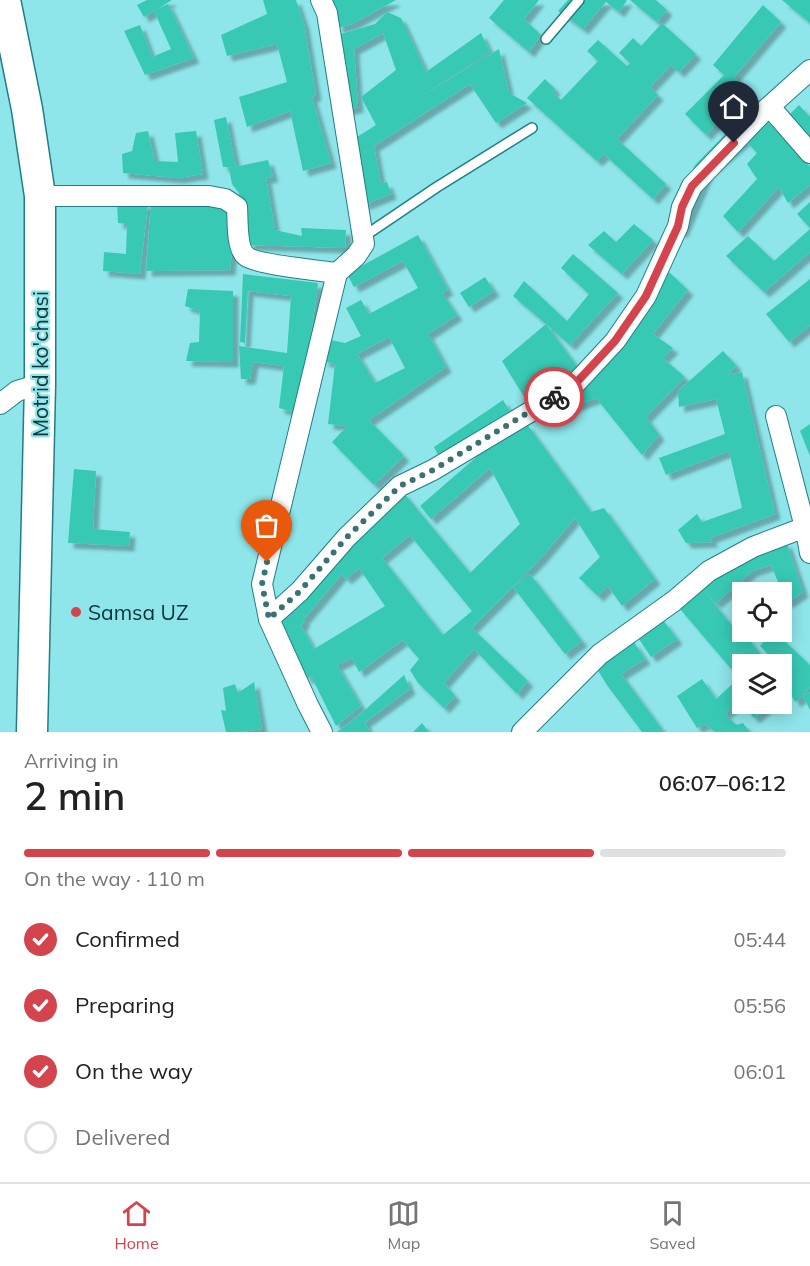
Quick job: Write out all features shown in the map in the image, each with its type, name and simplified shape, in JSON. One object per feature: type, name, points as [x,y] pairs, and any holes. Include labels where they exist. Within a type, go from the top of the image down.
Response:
[{"type":"main road","name":"Motrid ko'chasi","points":[[5,0],[27,110],[40,196],[40,384],[32,732]]},
{"type":"street","points":[[321,0],[327,13],[364,244],[356,256],[337,273],[262,584],[269,619],[322,732]]},
{"type":"street","points":[[269,619],[300,591],[347,537],[400,486],[433,470],[576,383],[615,341],[646,296],[678,226],[682,207],[692,186],[810,70]]},
{"type":"street","points":[[770,107],[810,153]]},
{"type":"street","points":[[40,196],[209,196],[225,198],[237,207],[240,246],[246,257],[260,262],[337,273]]},
{"type":"street","points":[[0,404],[17,392],[40,384]]},
{"type":"street","points":[[776,416],[808,530],[810,553]]},
{"type":"street","points":[[522,732],[600,654],[674,601],[709,570],[753,547],[795,531],[808,530]]},
{"type":"lane","points":[[546,39],[579,0]]},
{"type":"lane","points":[[363,237],[437,187],[532,128]]},
{"type":"building","points":[[147,0],[172,0],[144,17],[137,5]]},
{"type":"building","points":[[263,0],[296,0],[304,24],[316,95],[312,97],[331,163],[303,171],[290,111],[247,127],[239,97],[287,82],[277,44],[227,56],[221,35],[267,14]]},
{"type":"building","points":[[333,0],[396,0],[352,24],[338,28]]},
{"type":"building","points":[[504,0],[539,0],[524,19],[541,35],[529,52],[489,18]]},
{"type":"building","points":[[568,0],[627,0],[619,12],[606,2],[583,29],[558,11]]},
{"type":"building","points":[[630,0],[656,0],[667,10],[657,22]]},
{"type":"building","points":[[782,0],[810,0],[810,23]]},
{"type":"building","points":[[168,4],[194,58],[145,75],[124,31],[140,25],[152,57],[171,49],[154,11]]},
{"type":"building","points":[[763,5],[781,22],[734,77],[746,90],[706,135],[685,114],[724,75],[713,65]]},
{"type":"building","points":[[387,12],[401,18],[426,72],[481,33],[490,52],[415,100],[499,49],[509,93],[527,103],[496,123],[470,84],[374,146],[381,184],[387,182],[391,194],[363,205],[357,137],[376,125],[361,97],[396,70],[383,33],[354,49],[358,107],[343,111],[330,37],[375,24]]},
{"type":"building","points":[[662,23],[696,54],[679,72],[671,65],[650,87],[658,95],[617,139],[666,184],[653,199],[604,154],[597,161],[527,98],[545,79],[555,89],[552,92],[561,100],[598,61],[587,51],[598,40],[627,66],[630,63],[619,53],[633,38],[641,46]]},
{"type":"building","points":[[799,105],[810,117],[810,146],[785,119]]},
{"type":"building","points":[[753,106],[810,167],[810,185],[788,203],[779,187],[738,232],[723,216],[757,179],[747,164],[757,153],[745,140],[708,172],[682,233],[671,223],[695,165]]},
{"type":"building","points":[[226,117],[236,167],[223,167],[214,120]]},
{"type":"building","points":[[148,131],[155,161],[178,162],[175,133],[196,131],[203,174],[178,178],[123,173],[122,154],[132,151],[136,133]]},
{"type":"building","points":[[268,160],[273,177],[266,178],[275,230],[302,236],[301,228],[346,230],[345,248],[249,245],[239,193],[232,184],[229,168]]},
{"type":"building","points":[[117,201],[148,203],[140,274],[103,271],[104,252],[126,254],[127,224],[118,223]]},
{"type":"building","points":[[810,202],[810,228],[797,214]]},
{"type":"building","points":[[151,203],[234,208],[230,270],[146,271]]},
{"type":"building","points":[[634,224],[653,240],[622,274],[588,245],[604,231],[616,242]]},
{"type":"building","points":[[810,229],[810,252],[764,292],[726,256],[748,236],[774,261]]},
{"type":"building","points":[[418,235],[448,290],[442,293],[457,315],[428,334],[446,367],[369,420],[404,456],[374,485],[332,442],[347,426],[328,424],[335,364],[323,361],[326,339],[345,343],[361,336],[346,308],[361,300],[369,314],[418,288],[403,261],[354,287],[347,274]],"holes":[[[389,337],[405,368],[375,383],[357,354]]]},
{"type":"building","points":[[573,254],[618,293],[570,345],[513,296],[524,281],[567,321],[589,294],[561,268]]},
{"type":"building","points":[[669,272],[688,290],[653,334],[673,348],[663,358],[685,377],[646,417],[659,435],[642,455],[596,398],[569,408],[559,389],[624,323]]},
{"type":"building","points":[[243,274],[318,283],[300,414],[279,408],[284,366],[253,362],[250,379],[241,379],[239,346],[287,353],[291,296],[248,291],[245,343],[240,342]]},
{"type":"building","points":[[485,277],[494,291],[469,307],[460,293]]},
{"type":"building","points":[[810,279],[810,325],[789,342],[766,314]]},
{"type":"building","points":[[188,289],[233,291],[233,362],[186,361],[190,343],[199,342],[200,311],[185,306]]},
{"type":"building","points":[[546,324],[579,369],[529,405],[502,361]]},
{"type":"building","points":[[723,351],[736,365],[728,375],[742,372],[775,514],[710,538],[713,542],[686,543],[678,530],[697,514],[702,522],[742,508],[729,451],[666,475],[659,458],[725,434],[716,399],[679,407],[678,391]]},
{"type":"building","points":[[503,400],[512,415],[440,459],[434,447]]},
{"type":"building","points":[[527,424],[591,512],[604,508],[655,579],[622,606],[608,586],[598,596],[579,578],[600,557],[575,518],[541,558],[472,628],[528,681],[517,694],[474,649],[444,683],[455,696],[444,708],[418,683],[410,670],[419,659],[403,640],[359,672],[352,658],[337,665],[361,706],[336,726],[311,676],[307,679],[276,619],[403,492],[470,573],[520,524],[490,468],[431,519],[420,506],[481,453]],"holes":[[[410,535],[472,611],[443,635],[382,558]],[[359,568],[385,606],[314,649],[301,626],[305,621],[303,620],[342,574],[346,579]]]},
{"type":"building","points":[[810,424],[810,456],[800,431]]},
{"type":"building","points":[[74,469],[96,471],[93,529],[130,532],[129,546],[68,543]]},
{"type":"building","points":[[784,542],[787,544],[803,592],[792,600],[792,582],[778,582],[771,565],[752,571],[740,582],[732,582],[732,589],[716,603],[705,592],[732,626],[732,642],[751,642],[761,654],[732,654],[732,670],[680,609],[734,562]]},
{"type":"building","points":[[530,574],[582,641],[565,654],[513,587]]},
{"type":"building","points":[[664,621],[677,639],[651,657],[639,639]]},
{"type":"building","points":[[634,642],[645,659],[621,674],[664,732],[642,732],[597,669]]},
{"type":"building","points":[[764,642],[786,642],[810,665],[810,687],[795,702],[792,696],[792,654],[768,654],[760,646]]},
{"type":"building","points":[[404,675],[410,689],[365,722],[370,732],[337,732],[357,717]]},
{"type":"building","points":[[702,679],[716,699],[732,684],[732,708],[725,714],[736,725],[743,723],[750,732],[715,732],[705,724],[697,728],[677,696]]},
{"type":"building","points":[[254,682],[262,729],[226,732],[221,710],[226,711],[223,688],[235,684],[238,693]]},
{"type":"building","points":[[810,692],[810,710],[803,696]]},
{"type":"building","points":[[422,723],[429,732],[413,732]]},
{"type":"way so far","points":[[267,562],[262,584],[269,619],[300,591],[347,537],[400,486],[433,470],[554,397]]},
{"type":"place","name":"Samsa UZ","points":[[76,612]]},
{"type":"route","points":[[554,397],[576,383],[615,341],[646,296],[678,226],[682,207],[692,186],[734,143]]}]
